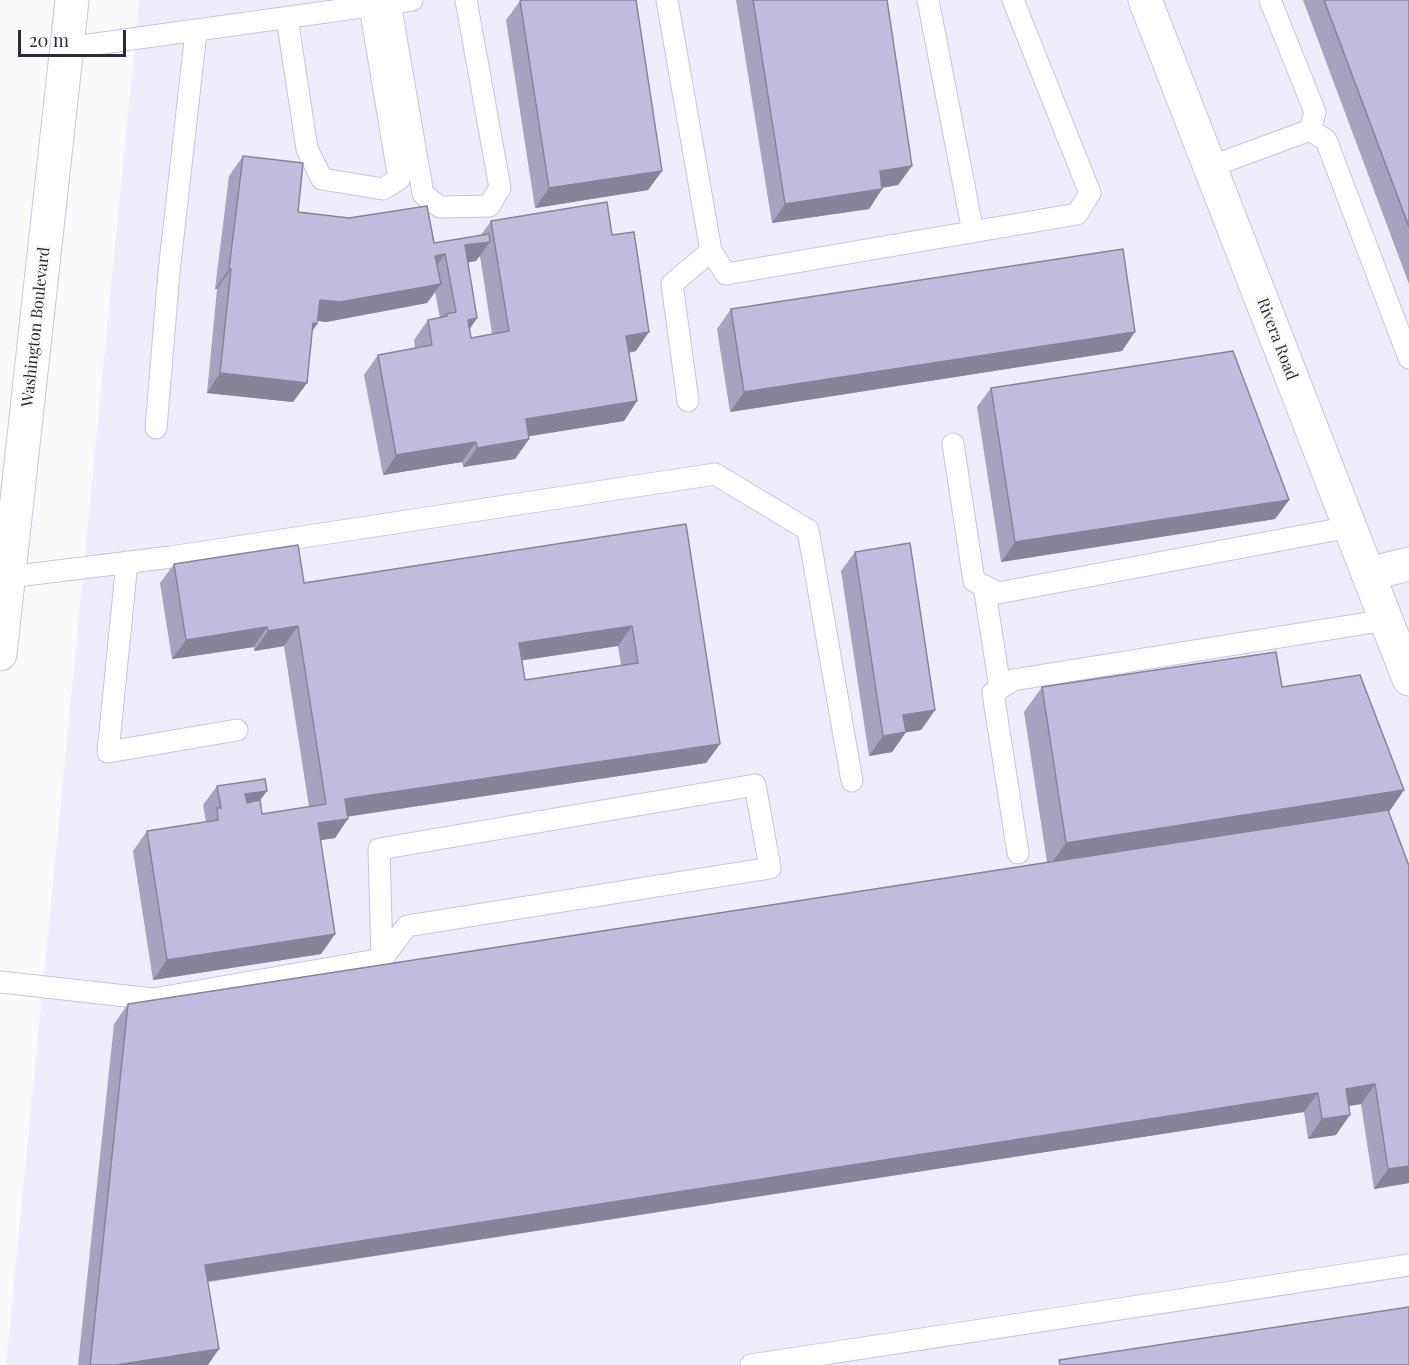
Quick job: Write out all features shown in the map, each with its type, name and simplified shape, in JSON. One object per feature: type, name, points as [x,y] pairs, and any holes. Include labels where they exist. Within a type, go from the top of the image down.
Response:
[{"type":"street","name":"Washington Boulevard","points":[[0,654],[72,0]]},
{"type":"street","name":"Rivera Road","points":[[1145,0],[1409,679]]},
{"type":"street","points":[[1368,574],[1409,564]]},
{"type":"lane","points":[[67,48],[196,32],[412,0]]},
{"type":"lane","points":[[380,5],[423,194],[440,207],[489,206],[500,188],[466,0]]},
{"type":"lane","points":[[667,0],[711,251],[726,273],[1077,214],[1090,193],[1013,0]]},
{"type":"lane","points":[[928,0],[973,232]]},
{"type":"lane","points":[[1270,0],[1315,112],[1310,130]]},
{"type":"lane","points":[[287,18],[307,149],[322,178],[383,189],[399,179],[380,5]]},
{"type":"lane","points":[[156,428],[169,272],[196,32]]},
{"type":"lane","points":[[1210,167],[1310,130]]},
{"type":"lane","points":[[1310,130],[1326,140],[1409,358]]},
{"type":"lane","points":[[688,401],[672,284],[711,251]]},
{"type":"lane","points":[[953,444],[974,581],[998,593],[1350,527]]},
{"type":"lane","points":[[9,577],[127,562],[715,474],[808,530],[852,781]]},
{"type":"lane","points":[[127,562],[108,752],[237,730]]},
{"type":"lane","points":[[984,586],[1000,687]]},
{"type":"lane","points":[[1018,853],[993,693],[1000,687],[1012,680],[1386,620]]},
{"type":"lane","points":[[0,982],[153,999],[382,959],[407,926],[770,868],[755,785],[380,849],[382,959]]},
{"type":"lane","points":[[750,1365],[1409,1265]]},
{"type":"shaded area","points":[[139,0],[1409,0],[1409,1365],[6,1365]]},
{"type":"building","points":[[636,0],[662,171],[549,188],[520,1]]},
{"type":"building","points":[[753,0],[887,0],[912,166],[880,171],[882,189],[785,204]]},
{"type":"building","points":[[1324,0],[1409,0],[1409,227]]},
{"type":"building","points":[[243,156],[303,163],[298,212],[349,218],[427,206],[434,243],[489,234],[490,242],[465,245],[477,318],[468,320],[471,338],[509,331],[491,221],[607,202],[612,235],[634,232],[649,332],[626,336],[637,401],[526,419],[529,439],[477,448],[476,442],[396,455],[378,355],[432,345],[428,320],[456,312],[445,254],[435,256],[441,284],[340,302],[320,300],[317,324],[313,323],[307,383],[220,373],[231,269],[229,269]]},
{"type":"building","points":[[1123,249],[1135,332],[744,392],[731,309]]},
{"type":"building","points":[[1233,351],[1289,500],[1015,542],[991,388]]},
{"type":"building","points":[[686,524],[720,744],[345,799],[348,819],[318,823],[335,934],[167,960],[147,831],[218,820],[217,808],[221,808],[217,786],[265,779],[267,791],[245,794],[247,803],[260,800],[262,814],[326,804],[298,626],[268,631],[267,627],[186,640],[174,564],[298,545],[304,583]],"holes":[[[632,626],[638,663],[525,680],[519,643]]]},
{"type":"building","points":[[910,543],[935,710],[903,715],[906,732],[883,736],[855,552]]},
{"type":"building","points":[[1276,652],[1282,687],[1360,675],[1404,790],[1066,843],[1042,687]]},
{"type":"building","points":[[1388,810],[1409,866],[1409,1166],[1388,1169],[1375,1084],[1346,1089],[1350,1115],[1322,1119],[1318,1093],[205,1265],[219,1349],[116,1365],[90,1365],[128,1004]]},
{"type":"building","points":[[1409,1307],[1409,1365],[1060,1365],[1059,1360]]}]
